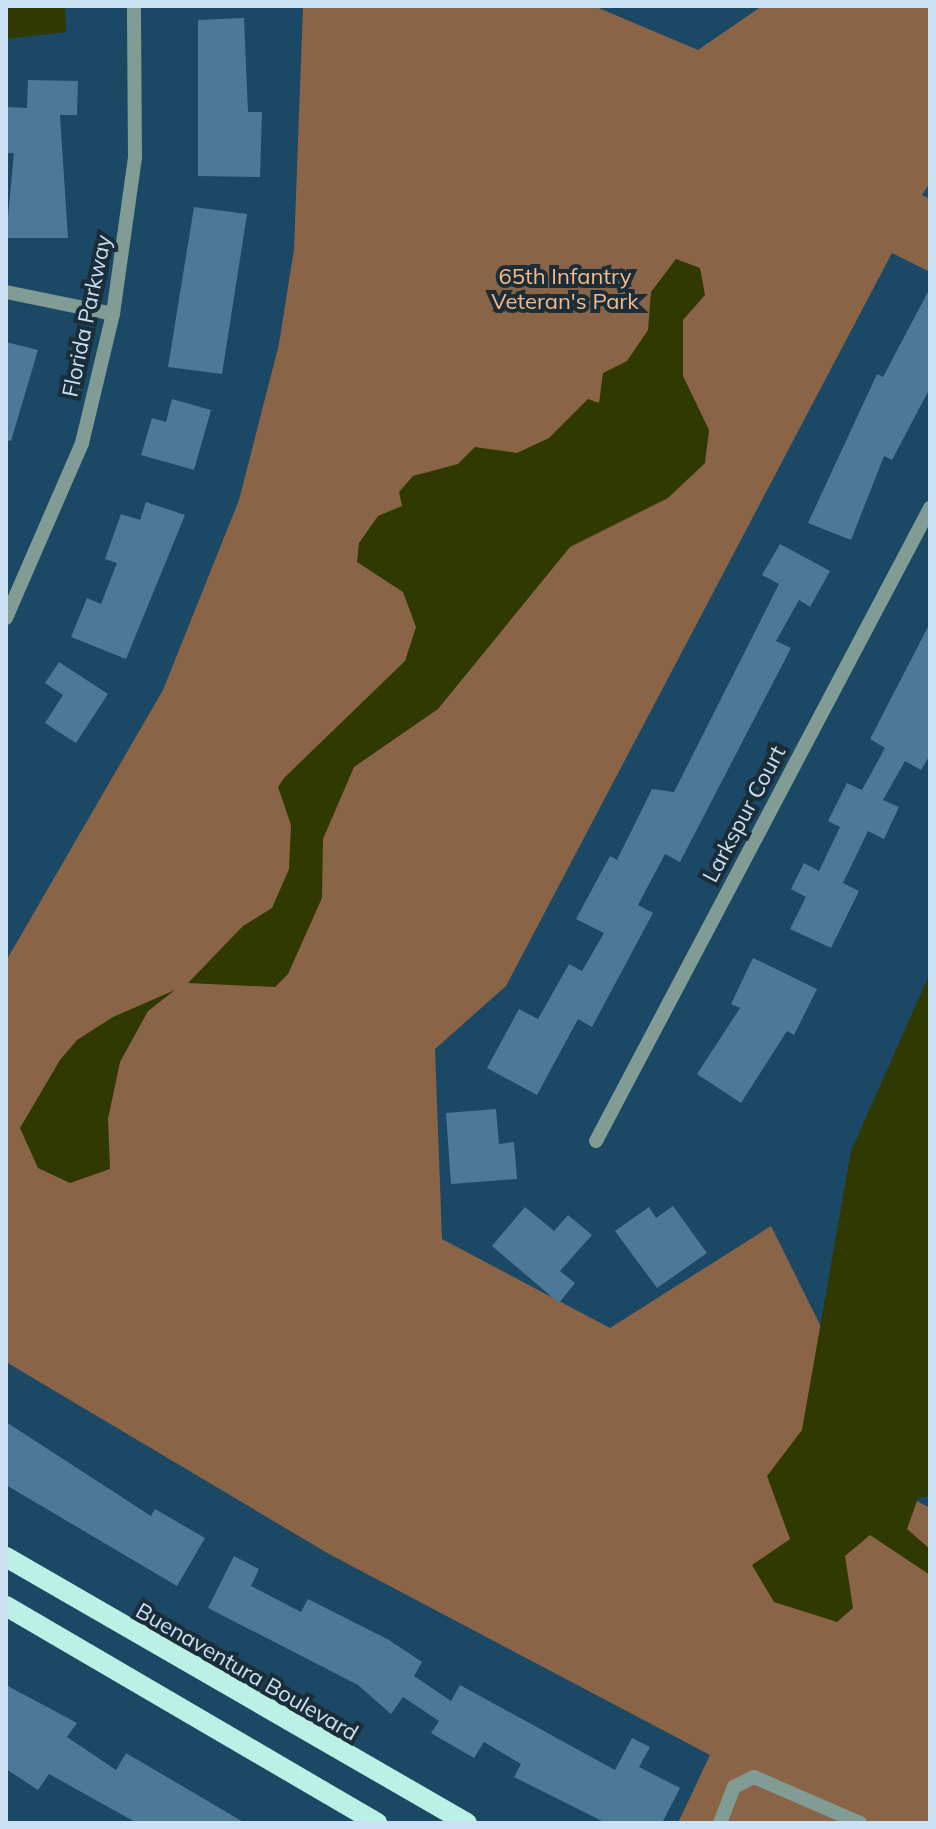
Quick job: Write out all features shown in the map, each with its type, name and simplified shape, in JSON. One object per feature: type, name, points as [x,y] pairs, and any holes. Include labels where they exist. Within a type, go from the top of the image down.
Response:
[{"type":"main road","name":"Buenaventura Boulevard","points":[[6,1557],[467,1823]]},
{"type":"main road","points":[[6,1606],[377,1823]]},
{"type":"street","name":"Florida Parkway","points":[[6,618],[82,443],[113,314],[135,157],[134,6]]},
{"type":"street","points":[[6,292],[113,314]]},
{"type":"street","name":"Larkspur Court","points":[[596,1141],[930,508]]},
{"type":"street","points":[[720,1823],[734,1787],[754,1777],[860,1823]]},
{"type":"green space","name":"65th Infantry Veteran's Park","points":[[303,6],[594,6],[698,50],[762,6],[930,6],[930,183],[922,195],[930,199],[930,272],[892,253],[506,986],[435,1049],[442,1239],[610,1328],[771,1226],[904,1494],[930,1508],[930,1823],[678,1823],[710,1755],[329,1554],[6,1362],[6,961],[163,690],[239,500],[279,344],[294,249]]},
{"type":"shaded area","points":[[6,6],[65,6],[66,32],[6,39]]},
{"type":"shaded area","points":[[676,259],[700,268],[705,295],[683,320],[683,376],[709,430],[705,463],[668,498],[570,547],[438,709],[354,767],[323,839],[322,898],[288,974],[275,987],[188,983],[243,926],[272,908],[289,869],[291,825],[278,787],[284,778],[405,661],[416,627],[403,592],[357,562],[359,543],[378,516],[402,506],[399,492],[413,476],[458,464],[475,447],[517,453],[549,438],[588,399],[599,403],[603,373],[627,361],[648,330],[651,292]]},
{"type":"shaded area","points":[[930,973],[930,1496],[918,1498],[907,1529],[930,1549],[930,1575],[870,1535],[845,1556],[853,1608],[837,1622],[774,1602],[752,1565],[790,1539],[767,1476],[802,1430],[851,1151]]},
{"type":"shaded area","points":[[175,990],[148,1011],[120,1062],[108,1119],[110,1169],[70,1183],[38,1168],[20,1128],[60,1060],[77,1040],[113,1017]]},
{"type":"building","points":[[244,18],[248,112],[262,112],[260,177],[198,176],[198,20]]},
{"type":"building","points":[[28,80],[78,81],[77,115],[60,115],[68,238],[6,238],[14,153],[6,153],[6,107],[27,108]]},
{"type":"building","points":[[194,207],[247,214],[222,374],[168,367]]},
{"type":"building","points":[[930,288],[930,388],[892,460],[884,456],[851,540],[808,523],[877,374],[883,377]]},
{"type":"building","points":[[6,342],[38,350],[11,441],[6,440]]},
{"type":"building","points":[[172,399],[211,410],[194,470],[141,455],[152,418],[166,422]]},
{"type":"building","points":[[146,502],[185,515],[126,659],[71,637],[87,598],[101,604],[117,563],[105,559],[121,514],[140,520]]},
{"type":"building","points":[[780,544],[830,571],[810,607],[799,600],[776,641],[791,648],[680,862],[665,854],[638,905],[653,913],[592,1027],[578,1019],[537,1095],[487,1068],[519,1009],[538,1019],[569,964],[582,971],[604,933],[576,919],[610,856],[617,860],[652,789],[674,792],[779,584],[762,575]]},
{"type":"building","points":[[930,623],[930,755],[921,770],[905,761],[883,800],[899,807],[884,839],[868,831],[843,883],[859,891],[831,948],[790,929],[806,897],[791,889],[804,863],[819,871],[840,827],[828,821],[847,783],[862,790],[885,748],[870,739]]},
{"type":"building","points":[[59,662],[108,694],[76,743],[45,723],[63,695],[45,683]]},
{"type":"building","points":[[753,958],[817,989],[794,1035],[787,1031],[741,1103],[697,1074],[740,1008],[731,1004]]},
{"type":"building","points":[[496,1109],[499,1144],[514,1142],[517,1179],[451,1184],[446,1113]]},
{"type":"building","points":[[673,1206],[707,1253],[657,1288],[615,1231],[649,1207],[656,1218]]},
{"type":"building","points":[[525,1207],[554,1231],[568,1215],[592,1235],[560,1271],[575,1283],[559,1303],[492,1246]]},
{"type":"building","points":[[6,1422],[151,1516],[155,1509],[205,1538],[177,1586],[6,1485]]},
{"type":"building","points":[[234,1556],[259,1569],[251,1586],[301,1612],[308,1599],[389,1640],[422,1662],[414,1676],[451,1701],[460,1685],[615,1770],[632,1738],[650,1747],[639,1767],[680,1788],[662,1823],[606,1823],[514,1777],[521,1764],[484,1742],[474,1758],[431,1733],[439,1721],[403,1697],[391,1714],[358,1685],[208,1608]]},
{"type":"building","points":[[6,1685],[77,1723],[67,1737],[116,1770],[126,1753],[245,1823],[137,1823],[49,1774],[38,1790],[6,1769]]}]
